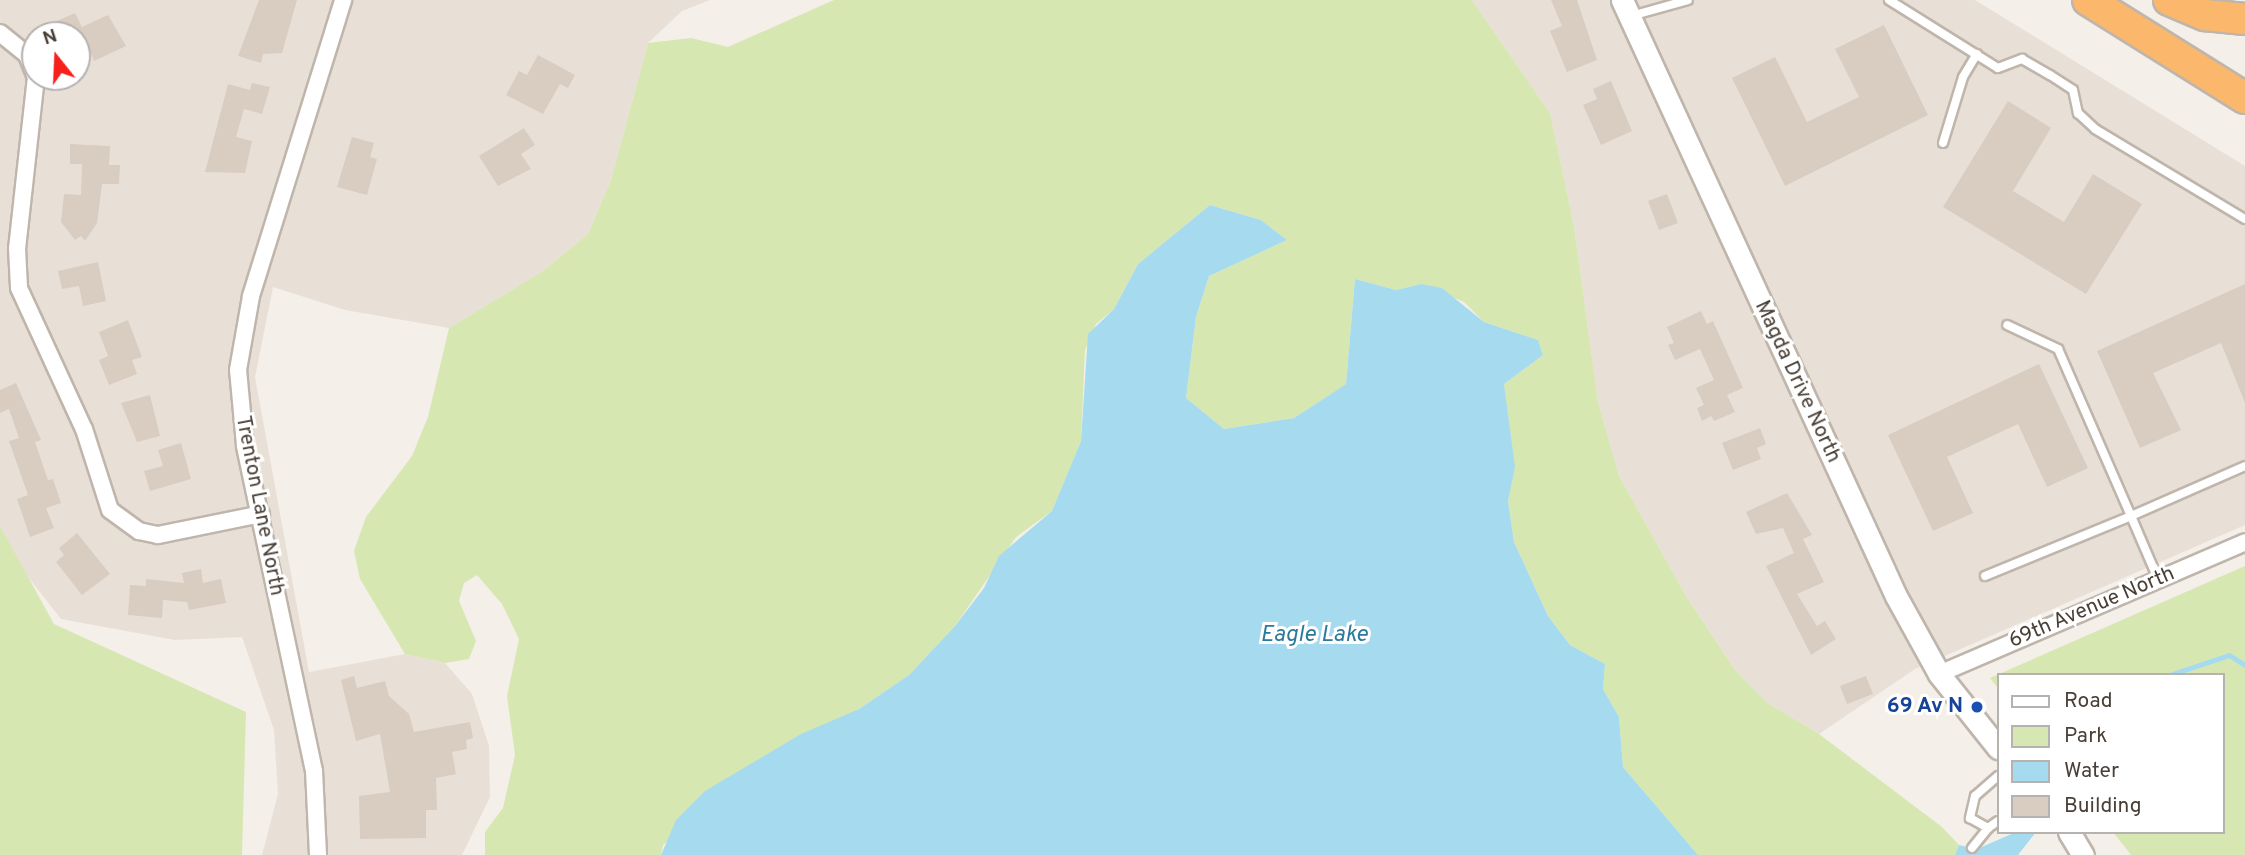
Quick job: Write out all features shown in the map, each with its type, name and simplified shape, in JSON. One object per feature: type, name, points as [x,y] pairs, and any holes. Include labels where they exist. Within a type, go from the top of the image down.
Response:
[{"type":"highway","points":[[2088,0],[2245,99]]},
{"type":"highway","points":[[2169,0],[2205,15],[2245,19]]},
{"type":"street","name":"Trenton Lane North","points":[[318,855],[314,771],[239,408],[242,333],[342,0]]},
{"type":"street","name":"Magda Drive North","points":[[1625,8],[1896,596],[1939,674],[1996,745]]},
{"type":"street","points":[[0,33],[18,44],[21,50]]},
{"type":"street","points":[[33,91],[17,248],[19,288],[84,429],[110,510],[139,531],[158,535],[261,514]]},
{"type":"street","name":"69th Avenue North","points":[[1939,674],[2245,542]]},
{"type":"street","points":[[2070,834],[2083,855]]},
{"type":"lane","points":[[1625,8],[1688,0]]},
{"type":"lane","points":[[1889,0],[1998,68],[2021,59],[2050,75],[2073,90],[2078,113],[2095,129],[2245,219]]},
{"type":"lane","points":[[1943,142],[1963,77],[1977,54]]},
{"type":"lane","points":[[2007,325],[2058,349],[2158,579]]},
{"type":"lane","points":[[1985,576],[2245,466]]},
{"type":"lane","points":[[1988,828],[1970,818],[1975,796],[1996,778]]},
{"type":"lane","points":[[1972,849],[1988,828],[1996,822]]},
{"type":"shaded area","points":[[0,0],[710,0],[682,11],[648,43],[611,180],[588,234],[543,271],[449,328],[345,310],[273,287],[255,377],[309,672],[405,654],[445,663],[472,694],[489,746],[490,797],[462,855],[262,855],[278,794],[274,730],[242,637],[175,640],[61,619],[0,541]]},
{"type":"shaded area","points":[[1472,0],[1975,0],[2245,166],[2245,525],[1915,669],[1819,734],[1766,702],[1735,670],[1686,596],[1619,476],[1598,402],[1574,226],[1550,113]]},
{"type":"green space","points":[[834,0],[1472,0],[1550,113],[1574,226],[1598,402],[1619,476],[1686,596],[1735,670],[1766,702],[1819,734],[1942,827],[1959,845],[1955,855],[1698,855],[1623,767],[1619,717],[1603,689],[1605,664],[1570,645],[1548,616],[1514,542],[1508,501],[1514,467],[1504,384],[1543,355],[1538,340],[1484,322],[1464,302],[1421,284],[1396,290],[1355,279],[1346,384],[1294,418],[1224,429],[1186,398],[1196,317],[1209,276],[1287,240],[1261,220],[1210,205],[1138,264],[1114,309],[1096,324],[1085,350],[1081,441],[1052,511],[1016,537],[955,626],[909,675],[859,709],[778,749],[663,845],[661,855],[485,855],[485,832],[503,808],[515,755],[507,696],[519,639],[502,604],[477,575],[464,583],[459,601],[476,641],[469,659],[445,663],[405,654],[360,579],[354,551],[366,517],[412,456],[428,417],[449,328],[543,271],[588,234],[611,180],[648,43],[691,38],[728,47]]},
{"type":"green space","points":[[0,526],[54,624],[246,712],[242,855],[0,855]]},
{"type":"green space","points":[[2245,566],[2245,855],[2131,855],[2115,834],[2224,834],[2224,673],[2001,673]]},
{"type":"water","name":"Eagle Lake","points":[[1210,205],[1261,220],[1287,240],[1209,276],[1196,317],[1186,398],[1224,429],[1294,418],[1346,384],[1355,279],[1396,290],[1421,284],[1442,288],[1484,322],[1538,340],[1543,355],[1504,384],[1515,467],[1508,501],[1514,542],[1548,616],[1570,645],[1605,664],[1603,689],[1619,717],[1623,767],[1698,855],[661,855],[676,820],[705,791],[801,734],[859,709],[909,675],[955,626],[984,588],[999,556],[1052,511],[1081,441],[1088,334],[1114,309],[1138,264]]},
{"type":"water","points":[[2011,834],[2034,834],[2018,855],[1955,855],[1959,845],[1977,849]]},
{"type":"building","points":[[259,0],[297,0],[282,53],[263,54],[261,63],[238,56]]},
{"type":"building","points":[[1551,0],[1577,0],[1597,60],[1567,72],[1550,31],[1562,26]]},
{"type":"building","points":[[75,13],[79,21],[57,21]]},
{"type":"building","points":[[108,15],[126,46],[94,61],[91,54],[91,23]]},
{"type":"building","points":[[1884,25],[1928,115],[1785,186],[1732,78],[1775,57],[1807,122],[1859,97],[1835,49]]},
{"type":"building","points":[[538,55],[575,75],[568,88],[560,84],[543,114],[506,95],[519,71],[527,75]]},
{"type":"building","points":[[1611,81],[1632,131],[1601,145],[1583,105],[1597,99],[1593,89]]},
{"type":"building","points":[[252,83],[270,87],[262,114],[244,109],[236,137],[252,141],[245,173],[205,172],[228,84],[250,90]]},
{"type":"building","points":[[2008,101],[2051,128],[2013,191],[2064,222],[2093,174],[2142,204],[2086,294],[1943,207]]},
{"type":"building","points":[[524,128],[535,145],[521,154],[531,169],[498,186],[479,156]]},
{"type":"building","points":[[352,137],[374,143],[370,157],[377,159],[367,195],[337,187]]},
{"type":"building","points":[[70,144],[110,146],[109,165],[120,165],[119,184],[102,184],[97,223],[85,241],[81,236],[75,240],[61,222],[64,194],[81,195],[82,164],[70,164]]},
{"type":"building","points":[[1667,194],[1678,223],[1659,230],[1648,201]]},
{"type":"building","points":[[98,262],[106,301],[83,306],[79,286],[62,289],[58,271]]},
{"type":"building","points":[[2245,284],[2245,403],[2221,343],[2153,373],[2181,430],[2140,448],[2097,351]]},
{"type":"building","points":[[1701,311],[1707,324],[1713,321],[1743,388],[1727,395],[1735,412],[1714,421],[1711,416],[1702,421],[1697,408],[1704,405],[1696,388],[1714,380],[1700,349],[1675,360],[1668,345],[1674,343],[1667,327]]},
{"type":"building","points":[[128,320],[142,357],[132,360],[137,374],[109,385],[99,360],[108,356],[99,332]]},
{"type":"building","points":[[2039,364],[2088,468],[2047,487],[2018,424],[1947,457],[1973,513],[1933,531],[1888,435]]},
{"type":"building","points":[[16,383],[41,440],[35,442],[48,480],[53,479],[61,503],[46,508],[54,528],[30,537],[17,499],[28,495],[9,441],[19,438],[9,409],[0,413],[0,390]]},
{"type":"building","points":[[150,395],[160,436],[137,442],[121,403]]},
{"type":"building","points":[[1760,428],[1766,444],[1757,448],[1761,459],[1733,470],[1722,443]]},
{"type":"building","points":[[181,443],[191,479],[150,491],[144,471],[163,466],[158,450]]},
{"type":"building","points":[[1787,493],[1812,535],[1803,539],[1824,582],[1797,594],[1817,626],[1825,621],[1836,639],[1811,655],[1766,566],[1794,553],[1783,528],[1756,534],[1746,512]]},
{"type":"building","points":[[77,533],[110,574],[82,595],[56,562],[64,555],[59,548]]},
{"type":"building","points":[[201,569],[203,583],[221,579],[226,603],[189,610],[187,602],[163,600],[162,618],[128,615],[130,585],[146,586],[146,579],[184,583],[182,573]]},
{"type":"building","points":[[354,676],[357,688],[385,681],[389,696],[409,714],[414,732],[470,722],[473,738],[466,740],[467,749],[452,752],[456,774],[436,778],[437,810],[426,810],[426,838],[360,839],[359,796],[390,792],[380,734],[356,741],[341,680]]},
{"type":"building","points":[[1866,676],[1873,694],[1847,704],[1840,686]]},
{"type":"waterway","points":[[2175,673],[2229,655],[2245,665]]},
{"type":"place","name":"69 Av N","points":[[1977,707]]}]
